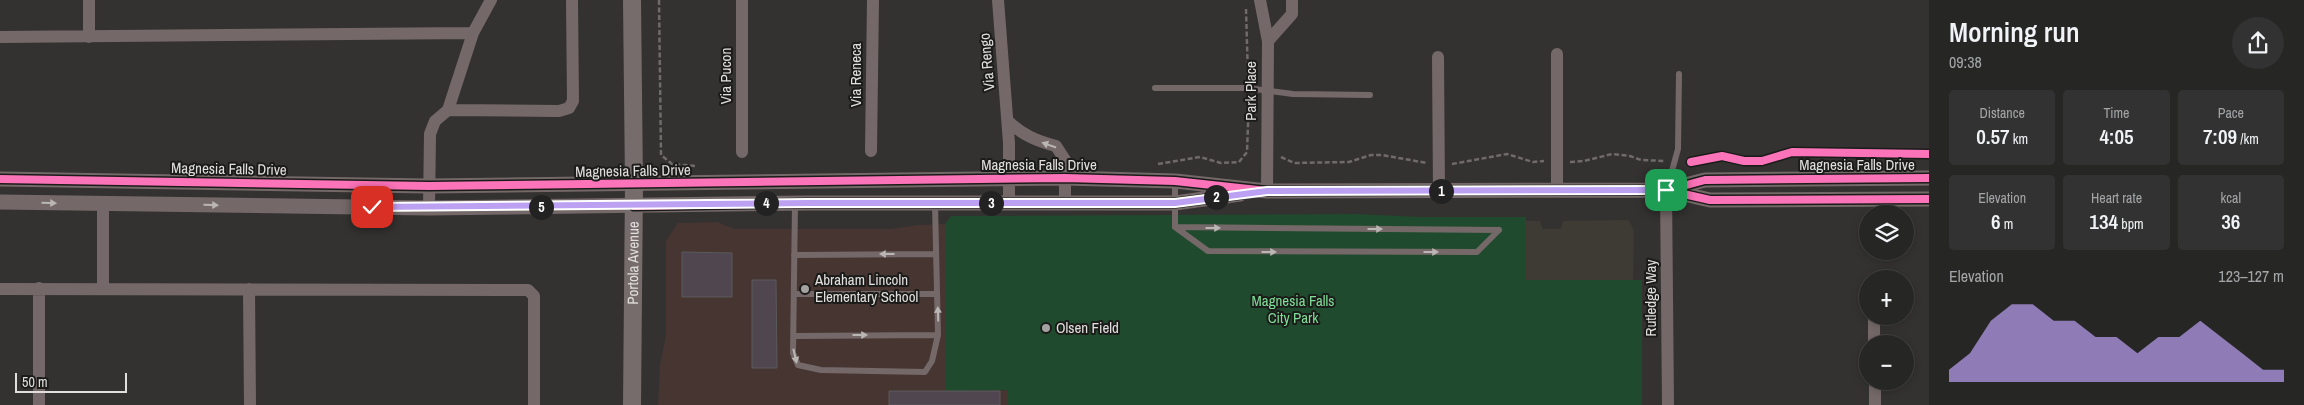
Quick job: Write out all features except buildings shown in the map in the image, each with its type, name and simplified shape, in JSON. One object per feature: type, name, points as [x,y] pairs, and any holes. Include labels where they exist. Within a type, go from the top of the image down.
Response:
[{"type":"main road","name":"Portola Avenue","points":[[632,0],[634,185],[632,405]]},
{"type":"street","points":[[89,0],[89,36]]},
{"type":"street","points":[[429,208],[430,134],[434,121],[448,110],[472,33],[491,0]]},
{"type":"street","points":[[448,110],[543,112],[569,108],[574,94],[572,0]]},
{"type":"street","name":"Via Pucon","points":[[742,0],[742,152]]},
{"type":"street","name":"Via Reneca","points":[[872,151],[873,0]]},
{"type":"street","name":"Via Rengo","points":[[998,0],[1008,122],[1009,203]]},
{"type":"street","points":[[1260,0],[1268,41]]},
{"type":"street","name":"Park Place","points":[[1267,191],[1268,41],[1292,14],[1292,0]]},
{"type":"street","points":[[0,37],[472,33]]},
{"type":"street","points":[[1557,54],[1558,191]]},
{"type":"street","points":[[1438,57],[1439,191]]},
{"type":"street","points":[[1008,122],[1025,135],[1056,146],[1065,160],[1065,203]]},
{"type":"street","name":"Magnesia Falls Drive","points":[[0,179],[429,186],[634,185],[1065,178],[1175,181],[1267,191],[1666,190],[1710,200],[1929,199]]},
{"type":"street","name":"Magnesia Falls Drive","points":[[1666,190],[1705,180],[1929,178]]},
{"type":"street","name":"Rutledge Way","points":[[1666,190],[1668,405]]},
{"type":"street","name":"Magnesia Falls Drive","points":[[0,202],[429,208],[936,202],[1175,203],[1267,191]]},
{"type":"street","points":[[103,288],[104,204]]},
{"type":"street","points":[[39,288],[39,405]]},
{"type":"street","points":[[0,289],[528,290],[534,296],[534,405]]},
{"type":"street","points":[[249,289],[250,405]]},
{"type":"street","points":[[1875,390],[1875,405]]},
{"type":"lane","points":[[1666,190],[1678,149],[1678,74]]},
{"type":"lane","points":[[1155,88],[1248,89],[1268,92],[1370,95]]},
{"type":"lane","points":[[1175,181],[1175,227]]},
{"type":"lane","points":[[795,203],[793,353],[798,365],[821,370],[925,372],[932,361],[938,335],[935,254],[936,202]]},
{"type":"lane","points":[[1175,227],[1499,230],[1477,252],[1208,251],[1175,227]]},
{"type":"lane","points":[[794,255],[935,254]]},
{"type":"lane","points":[[794,294],[937,294]]},
{"type":"lane","points":[[794,336],[938,335]]},
{"type":"path","points":[[658,0],[661,155],[672,164],[696,166]]},
{"type":"path","points":[[1155,164],[1200,157],[1221,163],[1239,162],[1248,152],[1246,4]]},
{"type":"shaded area","points":[[1629,220],[1634,231],[1633,280],[1526,280],[1526,221],[1540,221],[1543,229],[1561,229],[1563,221]]},
{"type":"shaded area","name":"Abraham Lincoln Elementary School","points":[[717,222],[735,229],[891,229],[917,225],[945,224],[945,391],[1008,390],[1008,405],[658,405],[660,364],[666,336],[666,241],[678,223]]},
{"type":"green space","name":"Magnesia Falls City Park","points":[[1354,214],[1420,217],[1526,217],[1526,280],[1642,280],[1642,405],[1008,405],[1008,390],[945,391],[945,224],[951,216]]},
{"type":"cycle path","points":[[1691,162],[1722,156],[1744,161],[1762,161],[1792,152],[1929,154]]},
{"type":"cycle path","points":[[0,179],[429,186],[1065,178],[1175,181],[1267,191],[1666,190],[1710,200],[1929,199]]},
{"type":"cycle path","points":[[1668,190],[1705,180],[1929,178]]},
{"type":"cycle path","points":[[634,206],[808,203],[1175,203],[1244,194]]},
{"type":"place","name":"Abraham Lincoln Elementary School","points":[[805,289]]},
{"type":"place","name":"Olsen Field","points":[[1046,328]]},
{"type":"route","points":[[372,207],[485,208],[808,203],[1175,203],[1267,191],[1666,190]]}]
